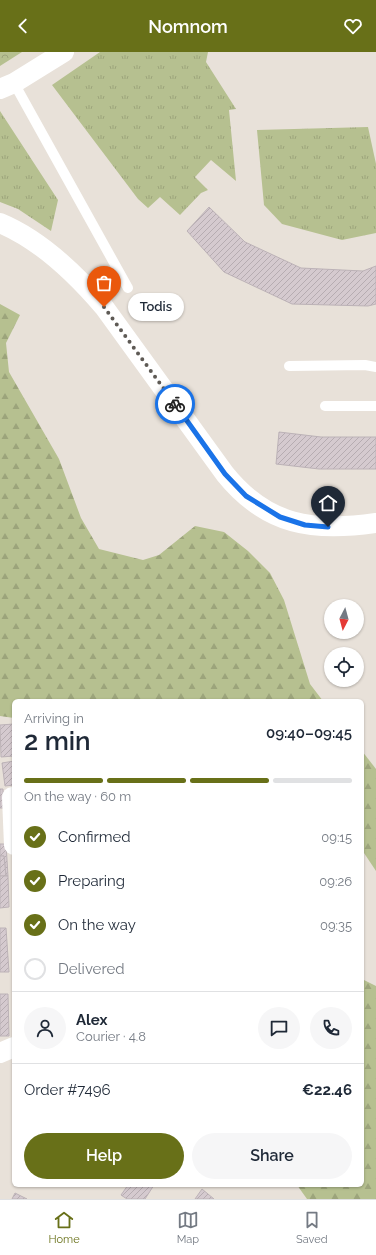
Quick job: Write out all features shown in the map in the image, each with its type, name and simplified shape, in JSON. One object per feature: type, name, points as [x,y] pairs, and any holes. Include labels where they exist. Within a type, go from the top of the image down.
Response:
[{"type":"street","points":[[7,86],[64,52]]},
{"type":"street","points":[[0,223],[34,242],[59,261],[83,283],[104,307],[225,474],[246,496],[271,513],[305,525],[337,527],[376,523]]},
{"type":"street","points":[[0,1053],[12,1048]]},
{"type":"lane","points":[[7,86],[128,288]]},
{"type":"lane","points":[[289,366],[365,365],[376,367]]},
{"type":"lane","points":[[325,406],[376,406]]},
{"type":"green space","points":[[0,52],[22,52],[0,66]]},
{"type":"green space","points":[[100,52],[208,52],[206,62],[236,109],[229,110],[236,181],[211,160],[195,177],[208,190],[201,193],[180,215],[160,197],[148,208],[138,199],[52,85]]},
{"type":"green space","points":[[0,111],[58,200],[51,231],[18,209],[0,202]]},
{"type":"green space","points":[[368,127],[376,164],[376,233],[342,240],[282,224],[264,205],[257,130]]},
{"type":"green space","points":[[0,304],[20,315],[6,343],[9,372],[59,459],[81,518],[99,549],[143,560],[159,555],[195,526],[224,532],[248,551],[270,573],[284,600],[310,684],[321,699],[12,699],[12,718],[0,716]]},
{"type":"green space","points":[[364,754],[376,769],[376,871],[364,853]]},
{"type":"green space","points":[[364,980],[376,986],[376,1199],[307,1199],[298,1187],[364,1187]]},
{"type":"building","points":[[209,207],[245,242],[301,268],[363,271],[376,266],[376,304],[368,306],[292,304],[224,272],[187,231]]},
{"type":"building","points":[[279,432],[321,437],[376,437],[376,469],[319,469],[276,464]]},
{"type":"building","points":[[12,724],[12,756],[1,757],[0,725]]},
{"type":"building","points":[[12,761],[12,785],[5,786],[2,763]]},
{"type":"building","points":[[0,789],[3,789],[4,808],[0,808]]},
{"type":"building","points":[[0,844],[6,844],[8,876],[6,876],[4,856],[0,856]]},
{"type":"building","points":[[0,856],[4,856],[6,876],[0,876]]},
{"type":"building","points":[[0,876],[8,876],[9,907],[0,908]]},
{"type":"building","points":[[0,928],[6,928],[9,972],[0,972]]},
{"type":"building","points":[[0,994],[8,994],[9,1036],[0,1036]]},
{"type":"building","points":[[127,1187],[153,1187],[145,1199],[127,1199],[121,1195]]},
{"type":"building","points":[[202,1189],[214,1199],[195,1199]]},
{"type":"building","points":[[15,1193],[27,1199],[12,1199]]},
{"type":"way so far","points":[[104,307],[175,404]]},
{"type":"place","name":"Todis","points":[[104,307]]},
{"type":"route","points":[[175,404],[225,474],[246,496],[271,513],[280,517],[305,525],[328,527]]}]
